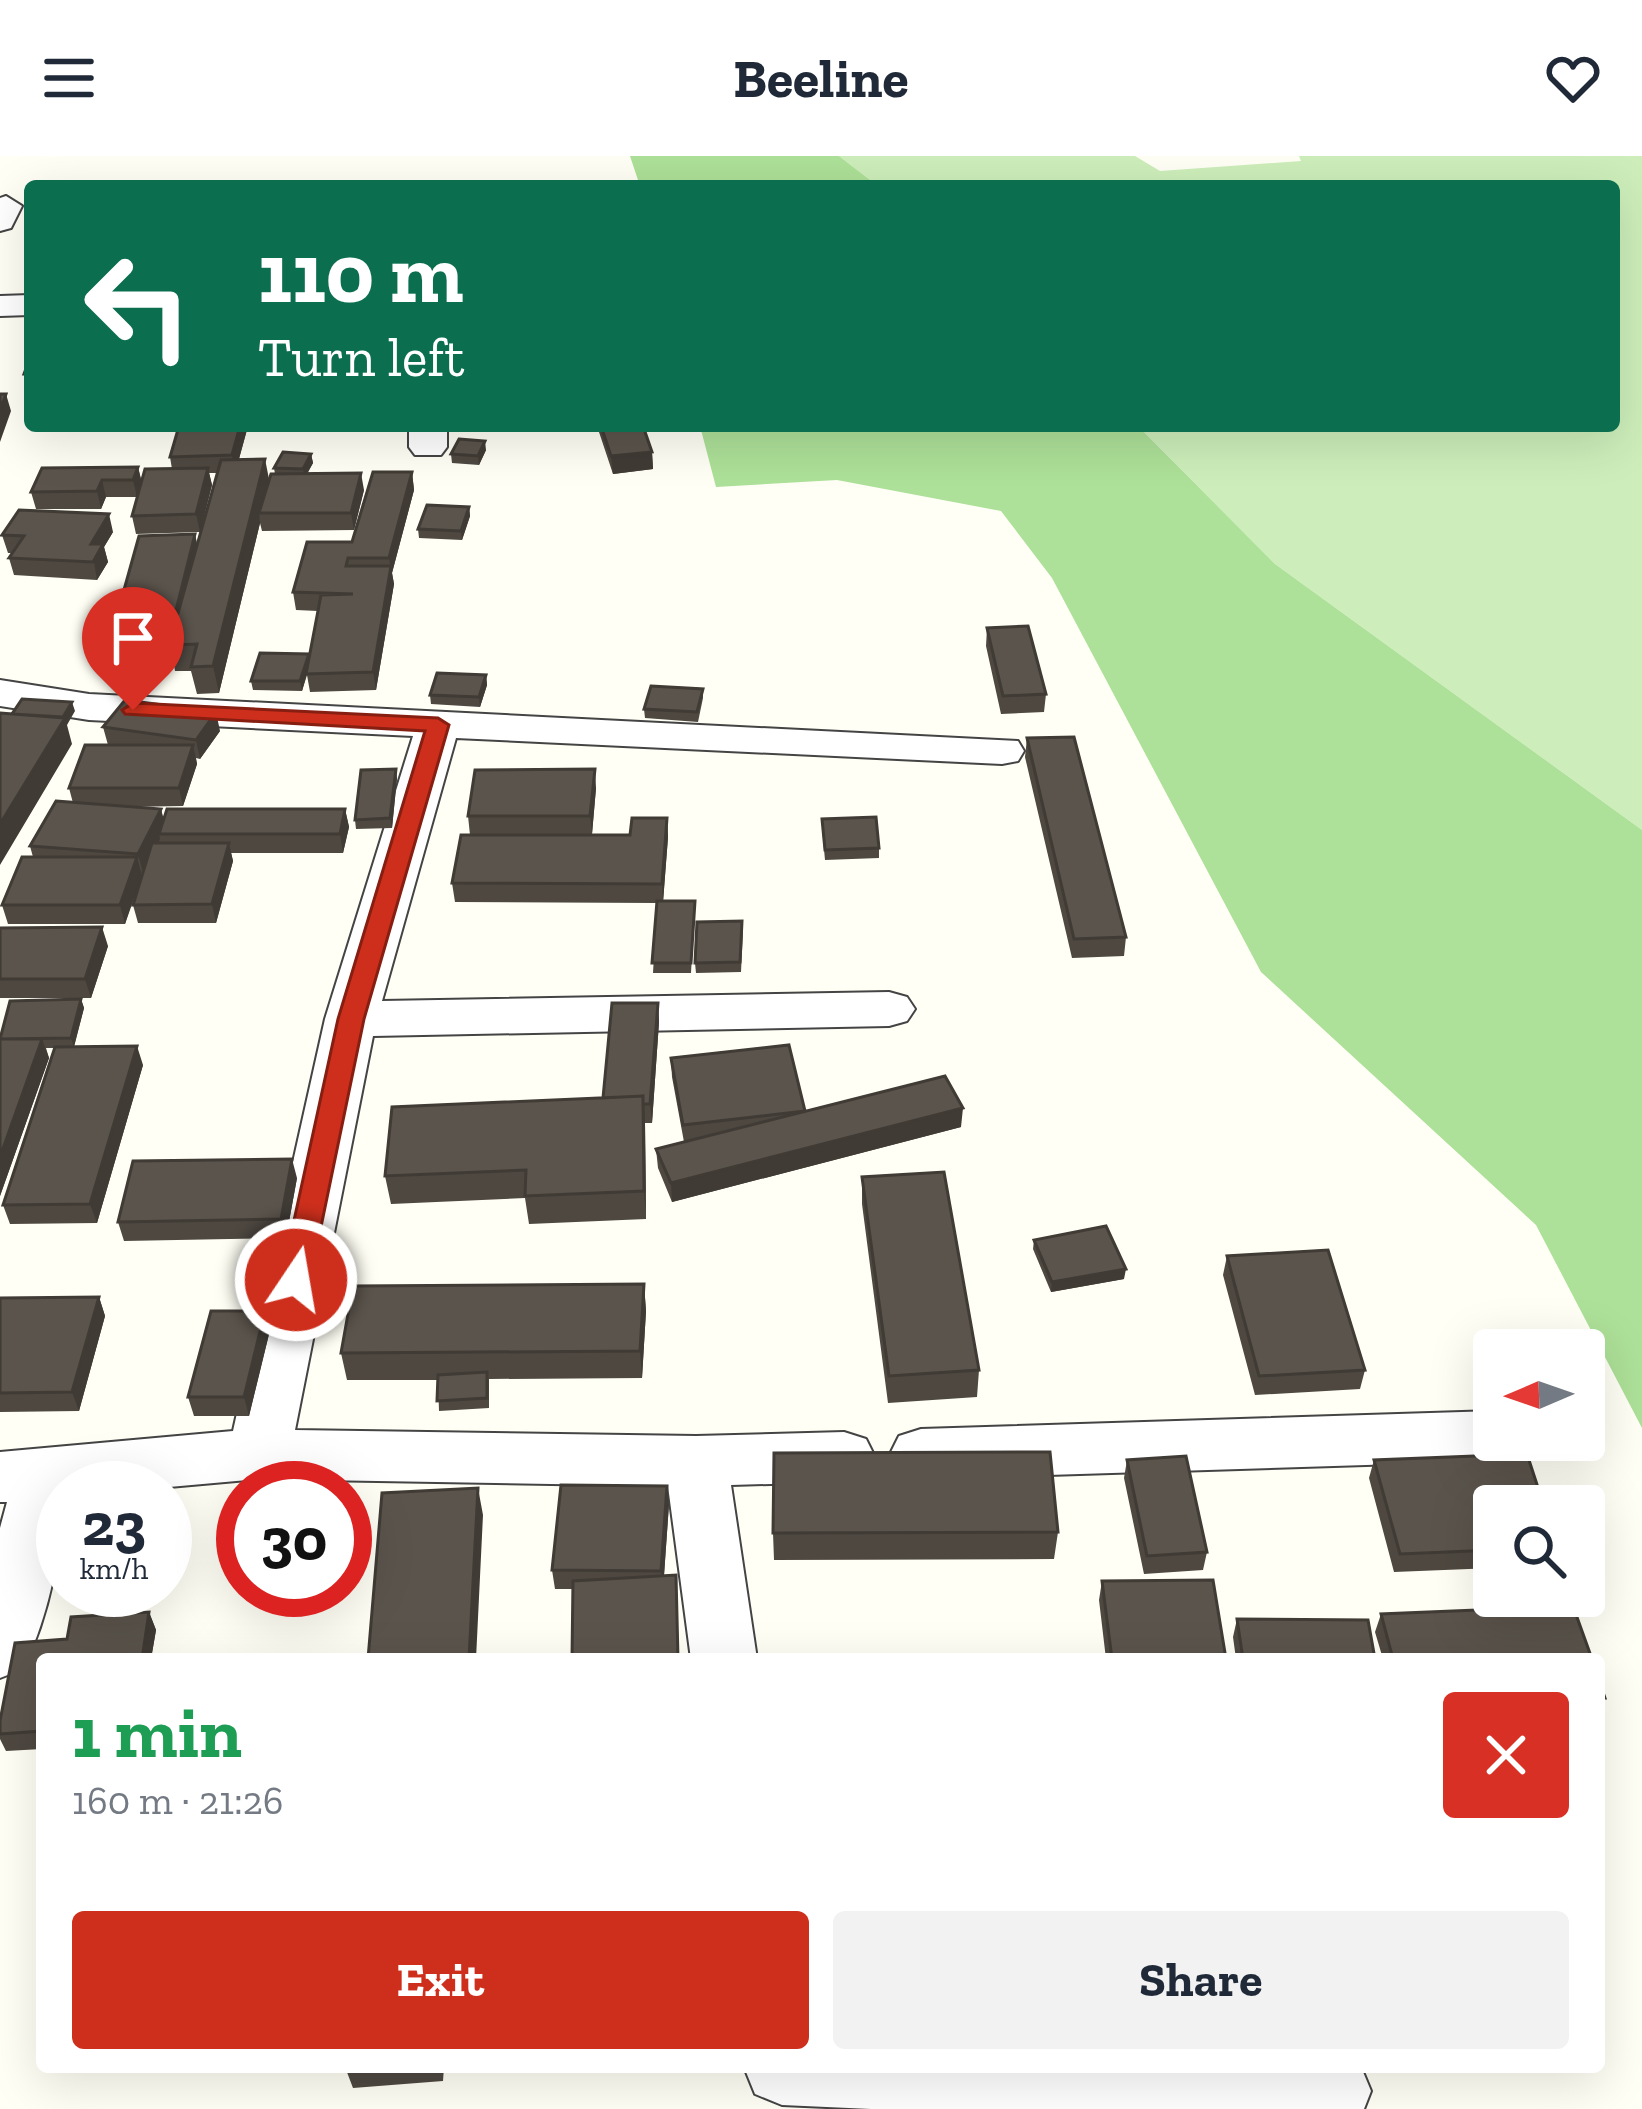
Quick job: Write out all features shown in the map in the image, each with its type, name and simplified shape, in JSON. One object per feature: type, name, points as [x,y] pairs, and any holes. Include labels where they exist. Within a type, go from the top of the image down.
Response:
[{"type":"street","points":[[0,693],[89,707],[1002,752]]},
{"type":"street","points":[[259,1454],[351,1019],[438,725]]},
{"type":"street","points":[[351,1019],[889,1009]]},
{"type":"street","points":[[0,1648],[23,1475],[259,1454],[696,1461],[1473,1437]]},
{"type":"street","points":[[696,1461],[723,1653]]},
{"type":"street","points":[[920,2073],[1333,2091]]},
{"type":"green space","points":[[630,156],[839,156],[870,180],[638,180]]},
{"type":"green space","points":[[839,156],[1135,156],[1160,171],[1301,161],[1299,156],[1642,156],[1642,830],[1275,564],[1144,432],[1620,432],[1620,180],[870,180]]},
{"type":"green space","points":[[702,432],[1144,432],[1275,564],[1642,830],[1642,1428],[1605,1357],[1605,1329],[1590,1329],[1536,1225],[1261,972],[1052,578],[1001,511],[837,480],[716,487]]},
{"type":"building","points":[[177,432],[238,432],[232,455],[170,457]]},
{"type":"building","points":[[603,432],[645,432],[652,452],[611,456]]},
{"type":"building","points":[[459,439],[485,441],[478,456],[451,454]]},
{"type":"building","points":[[283,452],[311,454],[303,469],[274,468]]},
{"type":"building","points":[[265,459],[213,666],[191,667],[197,644],[169,645],[221,460]]},
{"type":"building","points":[[138,467],[133,480],[102,480],[97,491],[31,492],[42,468]]},
{"type":"building","points":[[208,468],[196,514],[132,516],[145,469]]},
{"type":"building","points":[[373,472],[412,472],[389,558],[348,558],[346,566],[391,566],[373,672],[306,674],[321,595],[353,594],[293,592],[307,542],[352,542]]},
{"type":"building","points":[[361,473],[351,513],[259,513],[271,474]]},
{"type":"building","points":[[427,505],[469,507],[461,531],[418,529]]},
{"type":"building","points":[[19,510],[109,514],[91,544],[103,544],[93,562],[9,558],[24,536],[2,535]]},
{"type":"building","points":[[195,534],[166,650],[107,651],[139,536]]},
{"type":"building","points":[[1028,626],[1046,694],[1003,696],[987,628]]},
{"type":"building","points":[[260,653],[309,654],[300,681],[251,681]]},
{"type":"building","points":[[437,673],[486,675],[479,697],[430,695]]},
{"type":"building","points":[[651,686],[703,689],[697,712],[644,709]]},
{"type":"building","points":[[22,699],[72,702],[63,717],[12,714]]},
{"type":"building","points":[[125,700],[216,712],[196,740],[103,727]]},
{"type":"building","points":[[0,713],[65,718],[0,824]]},
{"type":"building","points":[[1074,737],[1126,937],[1074,939],[1027,738]]},
{"type":"building","points":[[85,745],[193,745],[179,788],[69,788]]},
{"type":"building","points":[[396,769],[390,818],[355,820],[361,770]]},
{"type":"building","points":[[595,769],[590,816],[468,816],[475,770]]},
{"type":"building","points":[[56,801],[161,809],[138,854],[30,846]]},
{"type":"building","points":[[167,809],[345,809],[340,834],[159,834]]},
{"type":"building","points":[[876,817],[879,848],[825,850],[822,819]]},
{"type":"building","points":[[632,818],[667,818],[662,884],[452,883],[461,835],[630,835]]},
{"type":"building","points":[[152,843],[229,843],[212,904],[133,905]]},
{"type":"building","points":[[22,857],[137,857],[120,905],[2,905]]},
{"type":"building","points":[[657,901],[695,901],[691,963],[652,963]]},
{"type":"building","points":[[742,921],[740,962],[695,963],[697,922]]},
{"type":"building","points":[[102,927],[85,979],[0,979],[0,928]]},
{"type":"building","points":[[81,999],[71,1038],[0,1039],[10,1001]]},
{"type":"building","points":[[612,1003],[658,1003],[650,1104],[643,1104],[643,1096],[603,1098]]},
{"type":"building","points":[[0,1039],[42,1039],[0,1157]]},
{"type":"building","points":[[789,1045],[805,1111],[683,1125],[671,1058]]},
{"type":"building","points":[[137,1046],[90,1204],[3,1205],[55,1047]]},
{"type":"building","points":[[945,1076],[963,1108],[671,1183],[656,1149]]},
{"type":"building","points":[[643,1096],[644,1191],[525,1196],[526,1170],[385,1176],[392,1107]]},
{"type":"building","points":[[292,1159],[281,1219],[118,1222],[133,1161]]},
{"type":"building","points":[[944,1172],[979,1370],[889,1376],[862,1177]]},
{"type":"building","points":[[1106,1226],[1126,1269],[1052,1282],[1034,1240]]},
{"type":"building","points":[[1328,1250],[1365,1370],[1259,1376],[1227,1256]]},
{"type":"building","points":[[644,1284],[640,1351],[341,1353],[353,1286]]},
{"type":"building","points":[[99,1297],[72,1392],[0,1393],[0,1298]]},
{"type":"building","points":[[211,1311],[265,1311],[244,1397],[188,1397]]},
{"type":"building","points":[[487,1372],[487,1398],[437,1401],[438,1375]]},
{"type":"building","points":[[1050,1452],[1058,1532],[773,1533],[774,1453]]},
{"type":"building","points":[[1186,1456],[1207,1552],[1147,1556],[1127,1460]]},
{"type":"building","points":[[1473,1456],[1473,1461],[1529,1461],[1537,1485],[1473,1485],[1473,1551],[1400,1554],[1374,1460]]},
{"type":"building","points":[[561,1485],[667,1486],[661,1571],[552,1570]]},
{"type":"building","points":[[478,1488],[469,1653],[369,1653],[382,1493]]},
{"type":"building","points":[[676,1575],[678,1653],[572,1653],[573,1581]]},
{"type":"building","points":[[1213,1580],[1225,1653],[1111,1653],[1102,1581]]},
{"type":"building","points":[[1473,1610],[1473,1617],[1577,1617],[1590,1653],[1391,1653],[1381,1614]]},
{"type":"building","points":[[71,1617],[148,1617],[143,1653],[36,1653],[36,1731],[0,1734],[15,1643],[67,1639]]},
{"type":"building","points":[[1237,1619],[1368,1620],[1374,1653],[1242,1653]]},
{"type":"route","points":[[133,710],[438,725],[351,1019],[296,1280]]}]
